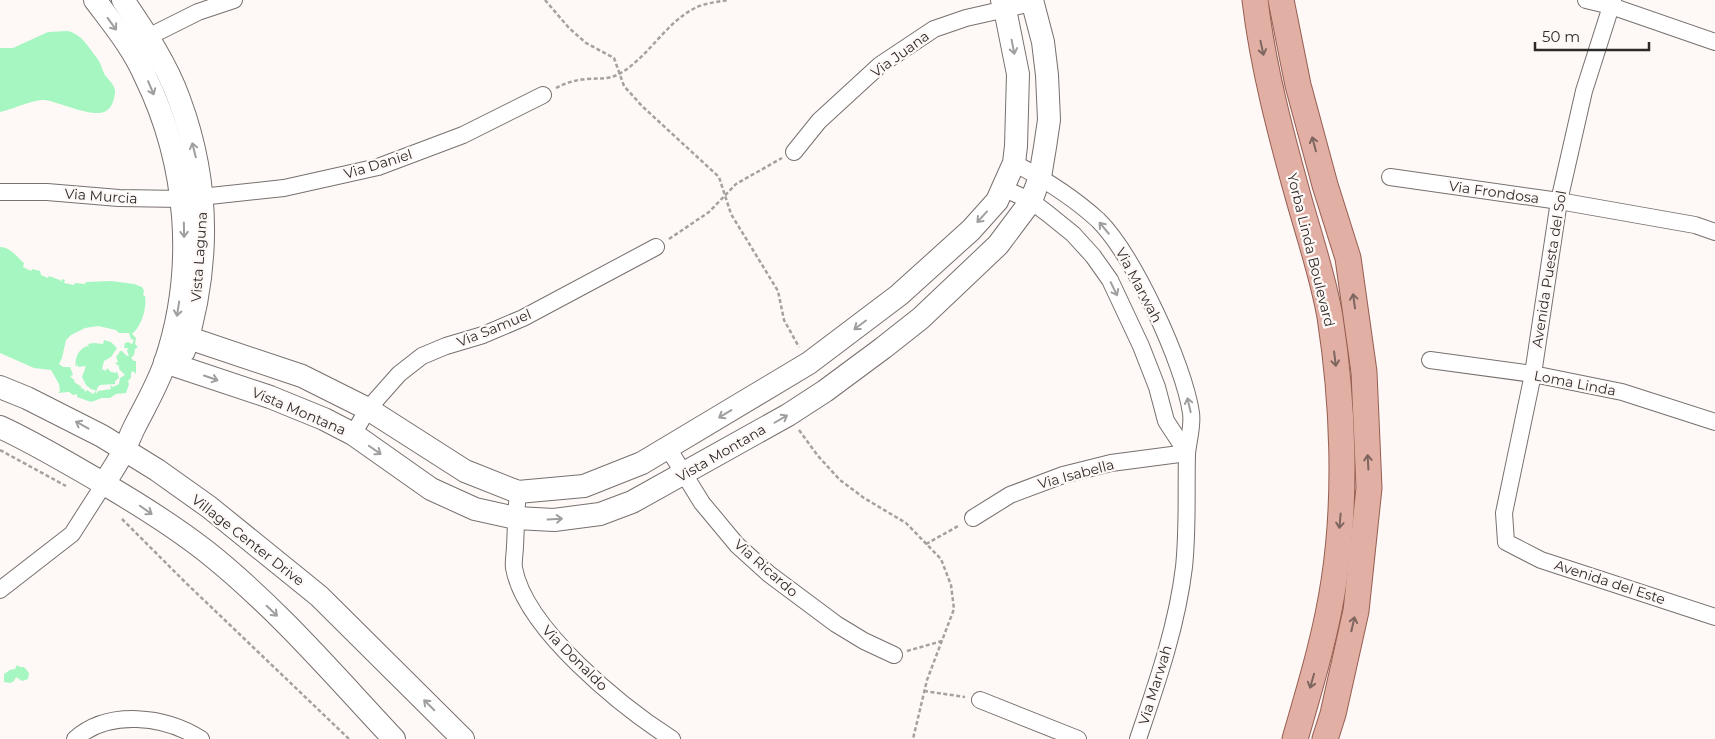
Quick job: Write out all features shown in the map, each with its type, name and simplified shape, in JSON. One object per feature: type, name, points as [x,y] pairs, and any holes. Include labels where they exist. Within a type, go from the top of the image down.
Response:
[{"type":"main road","name":"Yorba Linda Boulevard","points":[[1255,0],[1260,38],[1279,128],[1316,258],[1330,316],[1341,408],[1341,504],[1335,580],[1323,640],[1295,739]]},
{"type":"main road","name":"Yorba Linda Boulevard","points":[[1281,0],[1298,85],[1325,185],[1348,258],[1364,372],[1369,488],[1357,601],[1333,714],[1325,739]]},
{"type":"street","name":"Vista Laguna","points":[[95,0],[138,42],[179,97],[197,161],[192,198],[203,232],[200,284],[172,365],[157,383],[133,428],[124,450],[104,484]]},
{"type":"street","name":"Vista Laguna","points":[[123,0],[138,42]]},
{"type":"street","points":[[138,42],[198,12],[234,0]]},
{"type":"street","points":[[1586,0],[1612,3],[1715,42]]},
{"type":"street","name":"Via Juana","points":[[794,152],[819,121],[880,65],[934,28],[1004,4],[1032,1]]},
{"type":"street","name":"Vista Montana","points":[[172,365],[270,397],[324,419],[353,434],[431,489],[475,509],[516,518],[554,520],[600,514],[632,502],[684,475],[788,415],[862,365],[921,318],[998,245],[1031,201],[1040,177],[1049,120],[1043,42],[1032,1]]},
{"type":"street","name":"Avenida Puesta del Sol","points":[[1506,542],[1504,513],[1533,374],[1559,201],[1584,91],[1612,3]]},
{"type":"street","points":[[181,336],[302,376],[368,409],[464,471],[518,492],[584,486],[642,464],[809,363],[907,289],[971,230],[997,201],[1014,163],[1016,146],[1018,74],[1004,4]]},
{"type":"street","name":"Via Daniel","points":[[192,198],[284,188],[378,168],[463,135],[543,95]]},
{"type":"street","name":"Via Marwah","points":[[1014,163],[1064,192],[1098,221],[1114,240],[1146,295],[1184,380],[1192,414],[1187,453],[1187,530],[1184,568],[1171,631],[1138,739]]},
{"type":"street","name":"Via Frondosa","points":[[1390,177],[1559,201],[1695,225],[1715,232]]},
{"type":"street","name":"Via Marwah","points":[[1003,188],[1031,201],[1073,234],[1093,256],[1110,280],[1141,346],[1157,387],[1166,421],[1187,453]]},
{"type":"street","name":"Via Murcia","points":[[0,192],[42,192],[129,198],[192,198]]},
{"type":"street","name":"Via Samuel","points":[[353,434],[368,409],[399,374],[422,356],[446,346],[483,335],[524,318],[656,247]]},
{"type":"street","name":"Loma Linda","points":[[1430,360],[1533,374],[1622,392],[1715,422]]},
{"type":"street","name":"Village Center Drive","points":[[0,387],[75,421],[124,450],[209,507],[318,596],[463,739]]},
{"type":"street","points":[[0,427],[36,444],[133,501],[207,552],[310,647],[394,739]]},
{"type":"street","name":"Via Ricardo","points":[[668,448],[702,503],[737,544],[769,574],[836,624],[864,641],[894,655]]},
{"type":"street","name":"Via Isabella","points":[[973,518],[1010,495],[1063,475],[1112,463],[1187,453]]},
{"type":"street","points":[[0,590],[72,534],[104,484]]},
{"type":"street","name":"Via Donaldo","points":[[518,492],[514,568],[524,597],[539,622],[570,656],[613,695],[672,739]]},
{"type":"street","name":"Avenida del Este","points":[[1506,542],[1541,560],[1715,617]]},
{"type":"street","points":[[980,700],[1078,739]]},
{"type":"street","points":[[75,739],[89,729],[118,720],[161,722],[188,731],[201,739]]},
{"type":"path","points":[[545,0],[569,28],[586,43],[614,58],[624,86],[642,106],[719,177],[731,214],[778,291],[784,320],[809,363]]},
{"type":"path","points":[[543,95],[566,83],[586,79],[606,79],[619,74],[639,59],[678,18],[696,7],[728,0]]},
{"type":"path","points":[[656,247],[710,212],[736,184],[794,152]]},
{"type":"path","points":[[788,415],[818,456],[840,480],[864,498],[906,523],[941,559],[951,585],[954,609],[927,680],[913,739]]},
{"type":"path","points":[[0,450],[66,486]]},
{"type":"path","points":[[926,544],[973,518]]},
{"type":"path","points":[[122,519],[349,739]]},
{"type":"path","points":[[894,655],[942,641]]},
{"type":"path","points":[[924,691],[980,700]]},
{"type":"shaded area","points":[[48,32],[72,32],[84,41],[113,85],[115,94],[109,108],[100,113],[93,113],[44,100],[0,112],[0,48],[13,48]]},
{"type":"shaded area","points":[[0,247],[4,247],[13,253],[24,263],[23,267],[31,271],[32,269],[40,271],[41,275],[48,278],[49,276],[61,282],[62,279],[65,280],[64,283],[74,285],[75,283],[85,284],[86,282],[111,281],[134,284],[142,287],[144,291],[143,316],[136,331],[132,334],[136,338],[135,344],[138,347],[131,358],[136,361],[136,374],[133,371],[131,373],[126,393],[116,394],[110,398],[102,398],[91,402],[77,397],[77,394],[73,395],[69,392],[58,393],[60,391],[59,384],[51,370],[34,368],[0,353]],"holes":[[[98,326],[116,330],[119,333],[129,333],[131,339],[134,340],[132,344],[125,343],[124,348],[128,348],[129,356],[122,351],[116,356],[118,362],[115,363],[125,375],[120,378],[119,384],[113,387],[110,385],[111,389],[98,391],[96,394],[96,391],[93,394],[87,390],[85,392],[70,376],[73,375],[70,367],[63,367],[59,364],[66,340],[71,335],[85,328]]]},
{"type":"shaded area","points":[[104,340],[111,342],[117,348],[111,357],[104,361],[102,369],[106,371],[107,368],[111,372],[116,373],[117,371],[119,378],[115,381],[115,384],[100,385],[97,391],[86,385],[82,377],[86,366],[78,367],[78,364],[76,367],[76,360],[82,349],[87,346],[89,347],[88,344],[103,344]]},
{"type":"shaded area","points":[[17,665],[24,667],[29,673],[28,679],[22,681],[16,677],[10,683],[4,682],[4,674],[15,669]]}]
